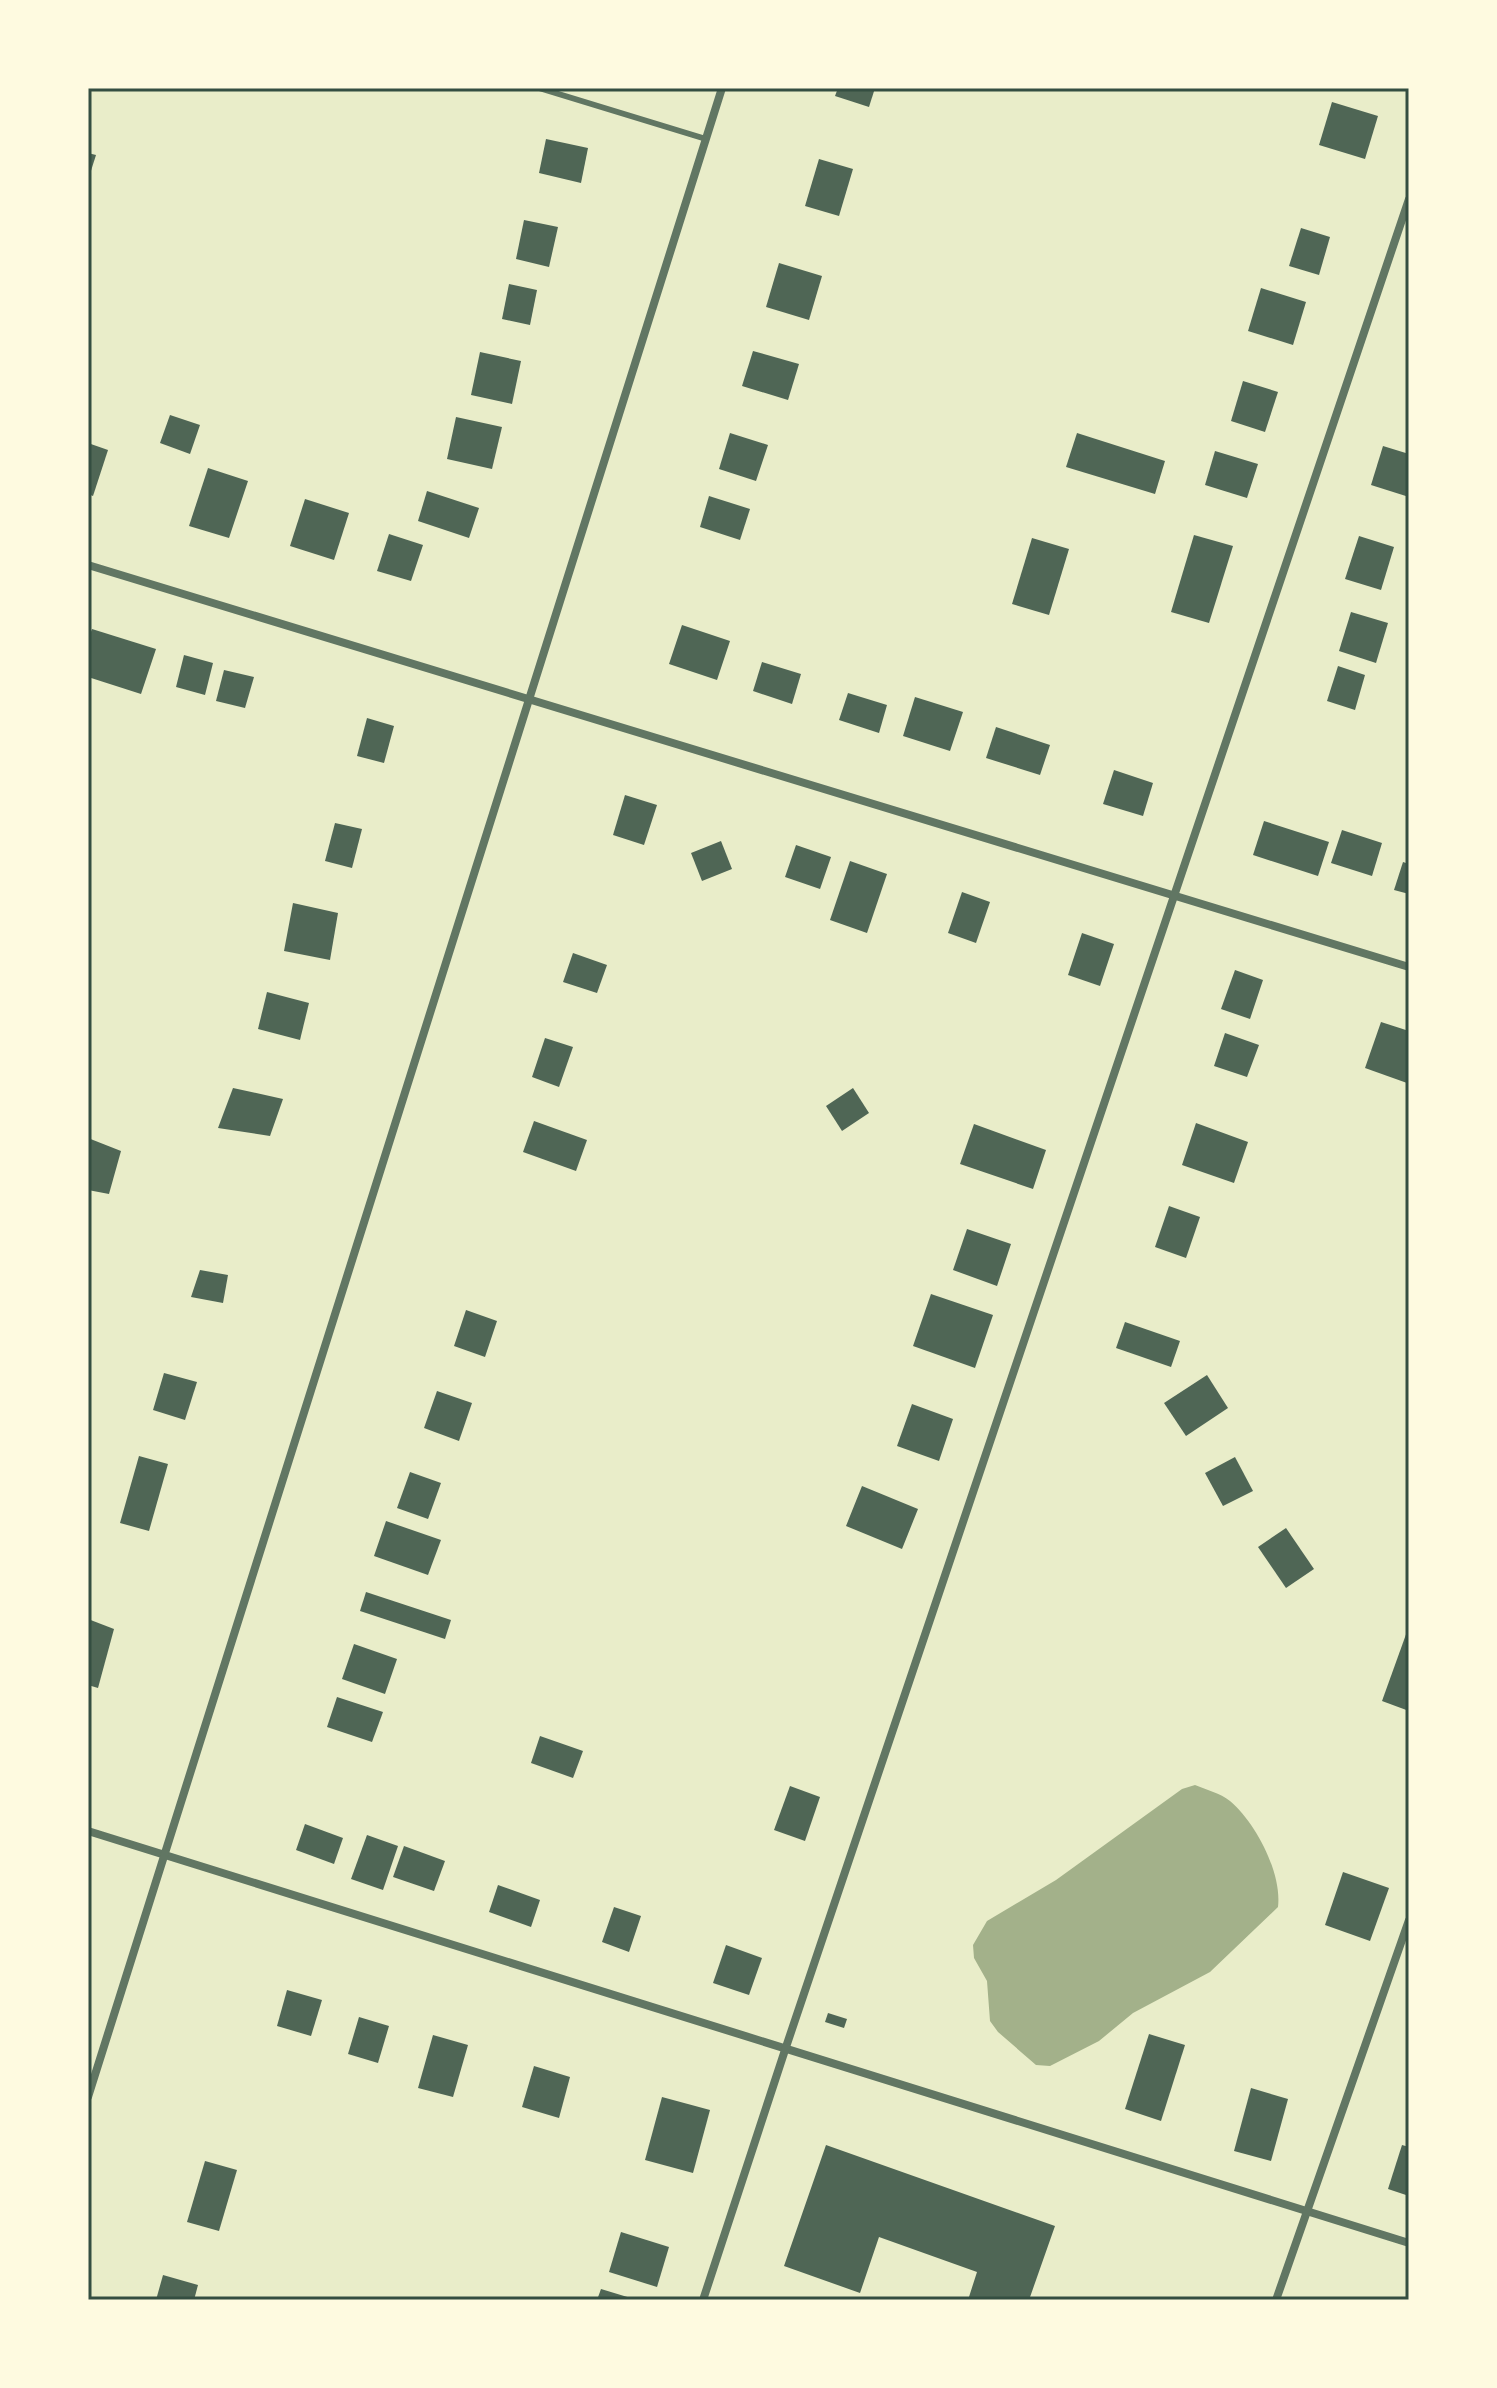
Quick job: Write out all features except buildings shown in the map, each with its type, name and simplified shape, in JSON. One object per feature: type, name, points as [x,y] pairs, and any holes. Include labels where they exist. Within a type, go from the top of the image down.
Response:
[{"type":"street","points":[[88,2097],[722,88]]},
{"type":"street","points":[[703,2300],[1409,199]]},
{"type":"street","points":[[88,565],[1409,967]]},
{"type":"street","points":[[88,1831],[1409,2243]]},
{"type":"street","points":[[1276,2300],[1409,1920]]},
{"type":"lane","points":[[539,88],[706,139]]},
{"type":"shaded area","points":[[1195,1785],[1226,1798],[1240,1810],[1258,1835],[1276,1879],[1278,1907],[1210,1972],[1133,2013],[1099,2041],[1050,2066],[1036,2065],[998,2032],[990,2021],[987,1981],[974,1958],[973,1945],[987,1921],[1056,1880],[1182,1789]]}]
